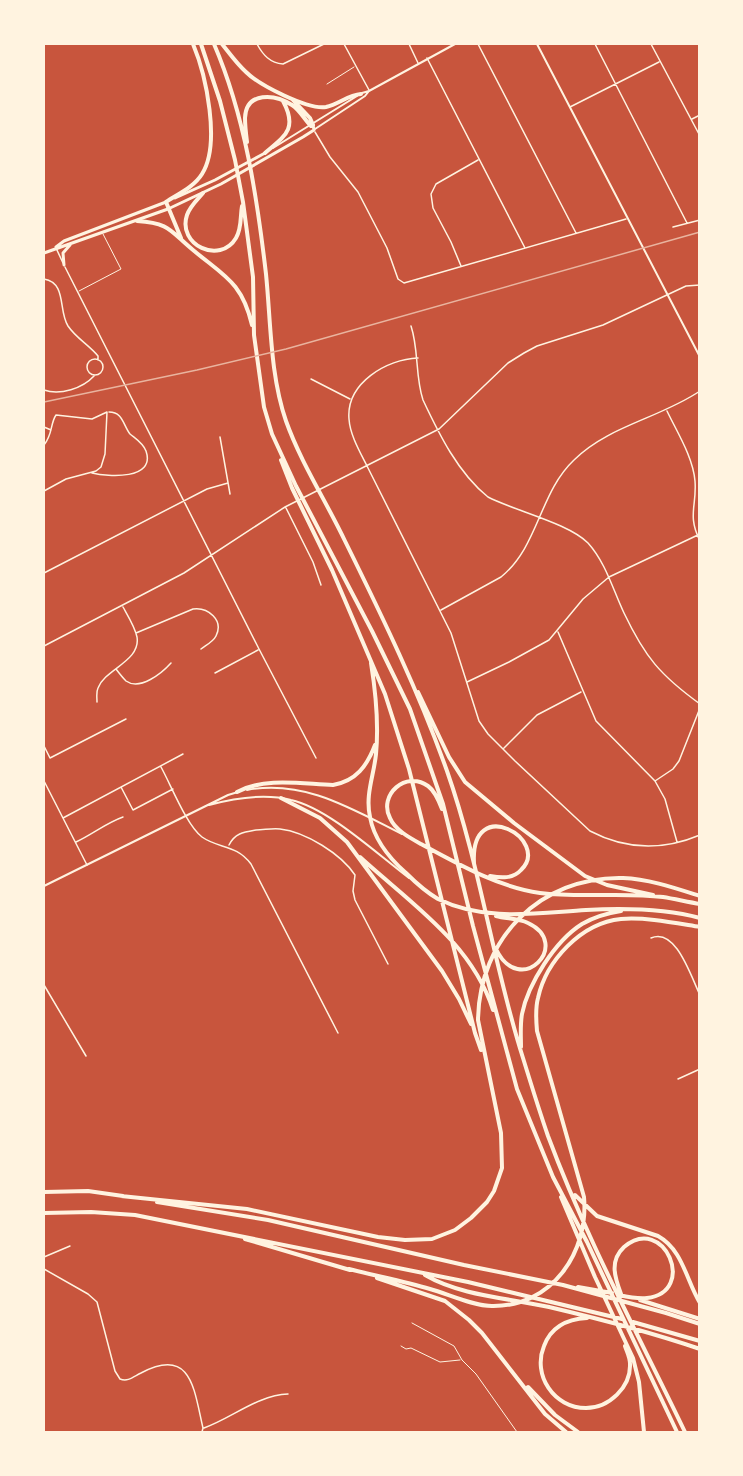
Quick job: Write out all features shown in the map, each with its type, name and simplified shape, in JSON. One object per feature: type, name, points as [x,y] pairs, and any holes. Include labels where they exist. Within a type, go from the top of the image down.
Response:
[{"type":"highway","points":[[181,238],[166,202],[187,189],[200,177],[209,154],[211,128],[206,90],[193,44]]},
{"type":"highway","points":[[201,44],[220,101],[243,202],[253,277],[254,335]]},
{"type":"highway","points":[[214,44],[248,152]]},
{"type":"highway","points":[[222,44],[247,74],[290,97],[317,107],[326,107],[361,94]]},
{"type":"highway","points":[[312,127],[297,109],[273,96],[264,96],[254,100],[248,107],[245,117],[266,273],[273,369],[285,419],[449,757],[465,782],[522,830],[585,876],[607,885],[699,904]]},
{"type":"highway","points":[[290,97],[310,118],[312,127]]},
{"type":"highway","points":[[264,153],[289,129],[290,116],[283,101]]},
{"type":"highway","points":[[203,193],[187,215],[186,227],[191,240],[208,251],[221,250],[234,241],[240,230],[243,202]]},
{"type":"highway","points":[[137,221],[167,226],[236,286],[248,308],[264,407],[272,434],[371,659],[385,694],[409,769],[460,976],[486,1065]]},
{"type":"highway","points":[[305,510],[372,631],[410,709],[446,818],[512,1072]]},
{"type":"highway","points":[[371,659],[377,702],[377,742],[368,801],[371,821],[377,838],[397,864],[426,891],[449,904],[523,921],[533,926],[543,936],[545,953],[532,968],[521,970],[511,968],[499,955],[489,935]]},
{"type":"highway","points":[[406,666],[446,770],[470,851],[489,935],[521,1053],[548,1136],[626,1309],[685,1432]]},
{"type":"highway","points":[[237,792],[265,784],[341,784],[361,772],[377,742]]},
{"type":"highway","points":[[446,818],[438,798],[425,784],[407,782],[394,788],[389,795],[387,803],[390,819],[400,830],[415,841],[501,883],[537,892],[592,896],[663,897]]},
{"type":"highway","points":[[281,798],[320,818],[342,836],[442,971],[459,999],[475,1033]]},
{"type":"highway","points":[[475,873],[474,845],[484,830],[508,828],[518,834],[525,844],[527,859],[520,872],[503,878],[482,874]]},
{"type":"highway","points":[[353,850],[427,916],[465,956],[478,976],[489,999],[533,1131],[677,1432]]},
{"type":"highway","points":[[121,1196],[247,1209],[396,1239],[422,1241],[442,1236],[464,1224],[480,1209],[494,1191],[502,1168],[501,1133],[478,1020],[480,989],[486,967],[494,951],[521,916],[531,908],[555,893],[587,882],[624,878],[653,883],[699,896]]},
{"type":"highway","points":[[483,913],[519,915],[615,909],[658,911],[699,918]]},
{"type":"highway","points":[[521,1053],[522,1014],[527,996],[550,956],[580,925],[596,917],[631,910]]},
{"type":"highway","points":[[349,1269],[489,1306],[515,1304],[536,1295],[559,1276],[576,1252],[586,1215],[584,1197],[562,1126],[537,1031],[538,997],[554,962],[563,950],[582,935],[600,926],[620,919],[699,927]]},
{"type":"highway","points":[[564,1175],[575,1196],[597,1216],[667,1241],[679,1257],[699,1303]]},
{"type":"highway","points":[[554,1177],[555,1185],[636,1368],[644,1432]]},
{"type":"highway","points":[[44,1192],[88,1191],[268,1220],[563,1285],[699,1324]]},
{"type":"highway","points":[[44,1213],[91,1212],[135,1215],[218,1231],[552,1301],[699,1341]]},
{"type":"highway","points":[[218,1231],[349,1269],[445,1301],[482,1333],[555,1415],[578,1432]]},
{"type":"highway","points":[[563,1285],[590,1288],[639,1299],[656,1296],[669,1285],[674,1269],[672,1259],[667,1250],[659,1244],[645,1239],[638,1240],[629,1244],[616,1257],[614,1281]]},
{"type":"highway","points":[[422,1273],[436,1281],[474,1292],[643,1330],[699,1349]]},
{"type":"highway","points":[[627,1296],[699,1319]]},
{"type":"highway","points":[[599,1319],[579,1318],[563,1324],[555,1328],[545,1342],[540,1356],[540,1370],[545,1384],[556,1397],[585,1408],[598,1406],[612,1399],[624,1386],[629,1371],[629,1356],[624,1339]]},
{"type":"highway","points":[[517,1375],[545,1414],[566,1432]]},
{"type":"main road","points":[[44,252],[137,221],[203,193],[267,159],[361,94],[455,44]]},
{"type":"main road","points":[[537,44],[699,357]]},
{"type":"main road","points":[[55,248],[63,241],[166,202],[215,180],[312,127],[365,96],[369,91]]},
{"type":"main road","points":[[103,233],[106,225]]},
{"type":"main road","points":[[64,265],[63,253],[71,244]]},
{"type":"main road","points":[[44,886],[237,792],[267,787],[303,790],[336,801],[415,841]]},
{"type":"main road","points":[[204,807],[248,797],[281,798],[302,802],[319,810],[426,891]]},
{"type":"street","points":[[257,44],[267,58],[284,64],[324,44]]},
{"type":"street","points":[[344,44],[369,91]]},
{"type":"street","points":[[409,44],[418,63]]},
{"type":"street","points":[[478,44],[576,234]]},
{"type":"street","points":[[595,44],[687,223]]},
{"type":"street","points":[[651,44],[699,136]]},
{"type":"street","points":[[427,58],[525,249]]},
{"type":"street","points":[[570,107],[660,61]]},
{"type":"street","points":[[691,120],[699,115]]},
{"type":"street","points":[[312,127],[330,157],[358,192],[404,284],[627,219]]},
{"type":"street","points":[[462,267],[433,208],[431,194],[436,183],[479,160]]},
{"type":"street","points":[[673,227],[699,220]]},
{"type":"street","points":[[55,248],[258,649],[316,758]]},
{"type":"street","points":[[44,279],[59,288],[68,324],[98,356],[103,369],[100,374],[69,390],[52,393],[44,390]]},
{"type":"street","points":[[44,646],[184,573],[285,507],[439,429],[508,363],[524,352],[603,324],[686,286],[699,285]]},
{"type":"street","points":[[411,326],[418,358],[420,389],[428,411],[461,470],[477,489],[488,497],[564,529],[587,542],[609,577],[624,613],[647,656],[669,681],[699,704]]},
{"type":"street","points":[[418,358],[393,362],[366,380],[351,399],[348,420],[354,440],[441,610],[456,645],[479,721],[503,749],[590,831],[602,837],[643,848],[677,842],[699,835]]},
{"type":"street","points":[[94,376],[88,373],[87,366],[90,361],[98,360]]},
{"type":"street","points":[[311,379],[351,399]]},
{"type":"street","points":[[441,610],[509,571],[523,553],[554,485],[580,454],[614,432],[699,392]]},
{"type":"street","points":[[666,409],[693,471],[695,487],[692,515],[699,541]]},
{"type":"street","points":[[44,491],[66,479],[92,473],[101,467],[104,461],[107,412]]},
{"type":"street","points":[[44,445],[49,438],[53,418],[56,415],[92,419],[107,412],[114,412],[146,451],[146,462],[139,471],[132,475],[92,473]]},
{"type":"street","points":[[44,427],[52,430]]},
{"type":"street","points":[[220,437],[230,494]]},
{"type":"street","points":[[44,573],[215,486],[228,483]]},
{"type":"street","points":[[285,507],[318,573],[321,585]]},
{"type":"street","points":[[467,682],[539,647],[558,632],[583,599],[609,577],[698,535]]},
{"type":"street","points":[[97,702],[96,691],[99,684],[136,648],[136,633],[123,606]]},
{"type":"street","points":[[136,633],[201,608],[211,612],[216,619],[218,629],[216,637],[201,649]]},
{"type":"street","points":[[558,632],[596,721],[655,782],[664,800],[677,842]]},
{"type":"street","points":[[215,674],[258,649]]},
{"type":"street","points":[[116,669],[127,682],[134,685],[148,680],[171,663]]},
{"type":"street","points":[[503,749],[537,715],[582,692]]},
{"type":"street","points":[[655,782],[679,761],[699,708]]},
{"type":"street","points":[[44,746],[50,758],[126,719]]},
{"type":"street","points":[[63,818],[183,754]]},
{"type":"street","points":[[161,767],[198,833],[204,838],[228,846],[246,856],[338,1033]]},
{"type":"street","points":[[44,781],[87,866]]},
{"type":"street","points":[[121,786],[133,810],[173,789]]},
{"type":"street","points":[[76,843],[105,824],[123,817]]},
{"type":"street","points":[[228,846],[237,834],[278,828],[297,832],[332,852],[356,875],[353,891],[355,900],[388,964]]},
{"type":"street","points":[[651,938],[661,936],[670,939],[682,957],[699,994]]},
{"type":"street","points":[[44,985],[86,1056]]},
{"type":"street","points":[[678,1079],[699,1069]]},
{"type":"street","points":[[44,1257],[70,1246]]},
{"type":"street","points":[[44,1269],[88,1294],[97,1302],[115,1371],[120,1379],[128,1380],[144,1371],[171,1364],[188,1375],[203,1428],[202,1432]]},
{"type":"street","points":[[203,1428],[270,1396],[288,1394]]},
{"type":"lane","points":[[327,84],[356,66]]},
{"type":"lane","points":[[78,292],[121,269],[103,233]]},
{"type":"lane","points":[[412,1323],[454,1346],[462,1360],[476,1374],[518,1432]]},
{"type":"lane","points":[[401,1346],[406,1349],[411,1348],[440,1362],[462,1360]]},
{"type":"railway","points":[[44,402],[286,349],[700,232]]}]
